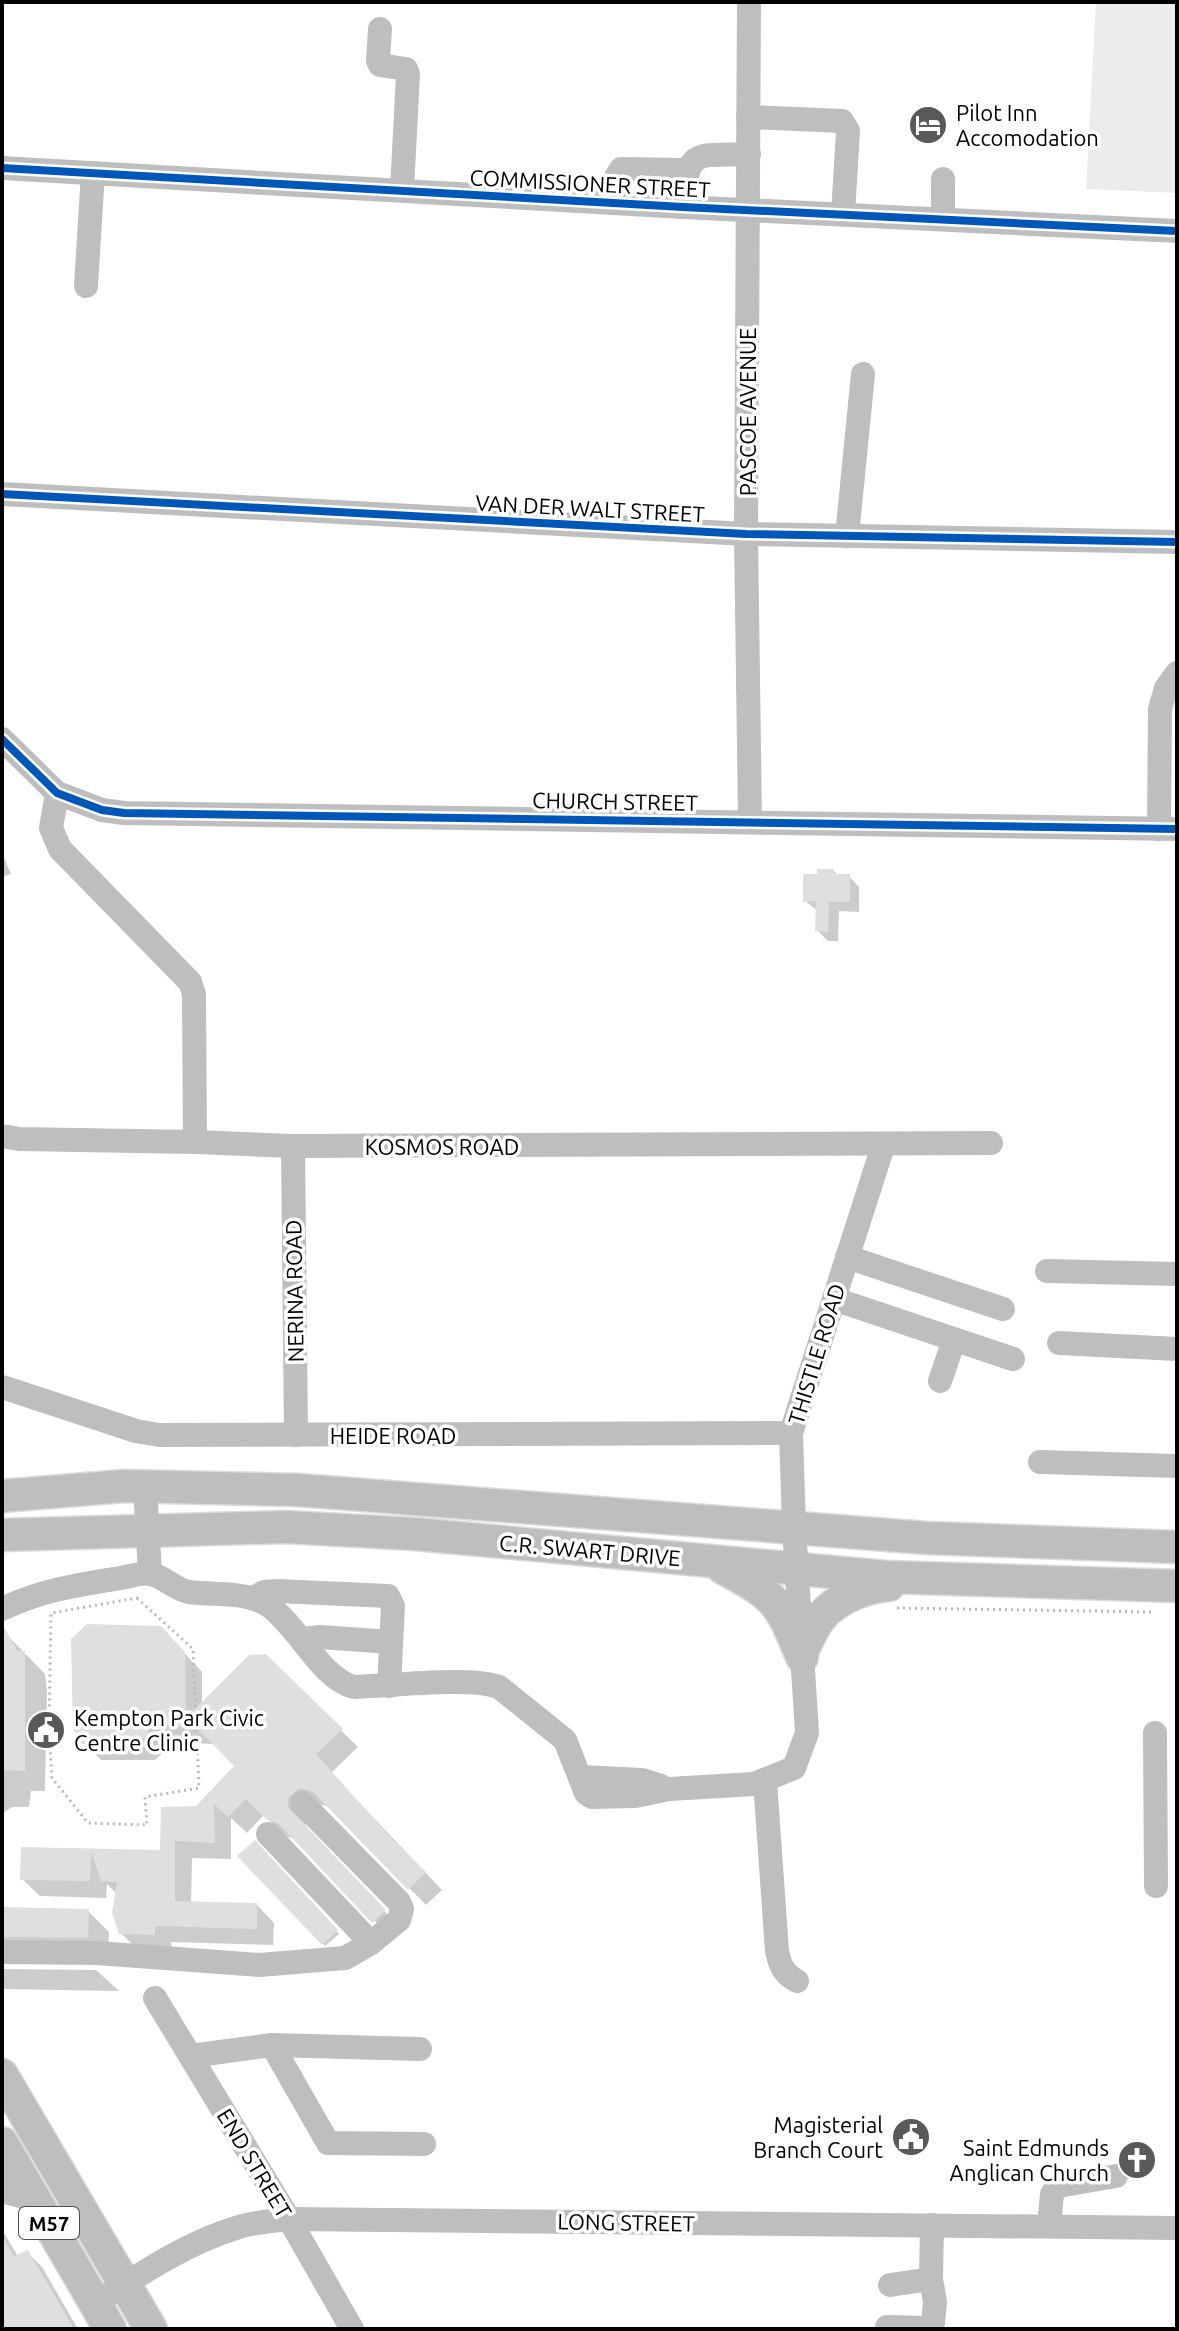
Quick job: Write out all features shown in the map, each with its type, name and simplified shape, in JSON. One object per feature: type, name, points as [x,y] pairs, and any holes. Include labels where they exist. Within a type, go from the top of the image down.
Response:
[{"type":"main road","name":"C.R. SWART DRIVE","points":[[2,1496],[145,1486],[298,1490],[942,1539],[1177,1547]]},
{"type":"main road","name":"C.R. SWART DRIVE","points":[[2,1535],[286,1527],[415,1534],[1169,1599]]},
{"type":"main road","points":[[708,1560],[769,1595],[785,1616],[802,1654]]},
{"type":"main road","points":[[802,1654],[821,1617],[853,1594],[878,1586],[936,1580]]},
{"type":"main road","name":"M57","points":[[2,2075],[151,2329]]},
{"type":"main road","name":"M57","points":[[2,2143],[103,2316]]},
{"type":"street","name":"PASCOE AVENUE","points":[[749,2],[746,534],[750,821]]},
{"type":"street","points":[[380,29],[380,65],[406,69],[408,74],[402,190]]},
{"type":"street","points":[[748,117],[842,121],[846,124],[843,214]]},
{"type":"street","points":[[683,207],[686,170],[698,157],[749,154]]},
{"type":"street","name":"COMMISSIONER STREET","points":[[2,168],[683,207],[1177,231]]},
{"type":"street","points":[[614,202],[616,177],[621,169],[686,170]]},
{"type":"street","points":[[86,286],[93,173]]},
{"type":"street","points":[[943,179],[943,219]]},
{"type":"street","points":[[847,536],[863,374]]},
{"type":"street","name":"VAN DER WALT STREET","points":[[2,494],[746,534],[1177,542]]},
{"type":"street","points":[[1168,829],[1160,709],[1166,688],[1177,673]]},
{"type":"street","points":[[2,739],[57,793],[51,828],[60,849],[190,982],[194,994],[195,1142]]},
{"type":"street","name":"CHURCH STREET","points":[[57,793],[102,810],[124,813],[1168,829]]},
{"type":"street","name":"KOSMOS ROAD","points":[[2,1136],[19,1139],[293,1146],[883,1146],[991,1143]]},
{"type":"street","name":"NERINA ROAD","points":[[293,1146],[296,1435]]},
{"type":"street","name":"THISTLE ROAD","points":[[765,1781],[794,1768],[807,1733],[791,1433],[883,1146]]},
{"type":"street","points":[[847,1257],[1003,1309]]},
{"type":"street","points":[[1047,1271],[1177,1274]]},
{"type":"street","points":[[834,1299],[1013,1359]]},
{"type":"street","points":[[940,1381],[954,1340]]},
{"type":"street","points":[[1059,1343],[1177,1349]]},
{"type":"street","name":"HEIDE ROAD","points":[[2,1387],[136,1431],[159,1435],[791,1433]]},
{"type":"street","points":[[1040,1462],[1177,1466]]},
{"type":"street","points":[[145,1486],[150,1573]]},
{"type":"street","points":[[2,1609],[30,1596],[66,1586],[150,1573],[178,1589],[253,1598],[274,1610],[303,1639],[329,1674],[342,1684],[354,1687],[466,1683],[499,1687],[565,1740],[587,1795],[592,1797],[635,1796],[669,1789],[765,1781],[777,1951],[780,1965],[788,1976],[797,1981]]},
{"type":"street","points":[[253,1598],[264,1592],[277,1591],[388,1596],[393,1606],[389,1686]]},
{"type":"street","points":[[303,1639],[320,1637],[391,1642]]},
{"type":"street","points":[[1156,1886],[1162,1744]]},
{"type":"street","points":[[2,1952],[97,1953],[259,1965],[345,1958],[371,1943],[399,1920],[402,1909],[399,1902],[302,1803]]},
{"type":"street","points":[[268,1834],[371,1943]]},
{"type":"street","name":"END STREET","points":[[155,1998],[352,2329]]},
{"type":"street","points":[[191,2056],[272,2045],[420,2049]]},
{"type":"street","points":[[272,2045],[328,2143],[424,2144]]},
{"type":"street","points":[[1049,2226],[1052,2194],[1058,2186],[1116,2176]]},
{"type":"street","points":[[2,2191],[35,2200]]},
{"type":"street","name":"LONG STREET","points":[[103,2316],[125,2284],[210,2238],[241,2226],[289,2219],[1177,2228]]},
{"type":"street","points":[[887,2327],[931,2326],[935,2302],[931,2279],[932,2225]]},
{"type":"street","points":[[890,2285],[931,2279]]},
{"type":"path","points":[[137,1598],[193,1649],[199,1788],[145,1797],[147,1825],[88,1823],[52,1778],[49,1729],[51,1613],[112,1603],[137,1598]]},
{"type":"path","points":[[894,1608],[1169,1599]]},
{"type":"shaded area","points":[[1096,2],[1177,2],[1177,193],[1086,189]]},
{"type":"building","points":[[817,869],[834,869],[834,874],[850,874],[850,902],[829,902],[828,932],[815,931],[816,901],[803,902],[803,874],[817,874]]},
{"type":"building","points":[[2,1624],[18,1651],[25,1651],[25,1771],[2,1770]]},
{"type":"building","points":[[87,1624],[161,1626],[185,1652],[186,1718],[249,1655],[266,1654],[343,1729],[316,1754],[426,1872],[408,1890],[313,1792],[299,1788],[288,1798],[288,1807],[386,1910],[372,1923],[279,1824],[266,1819],[246,1799],[228,1817],[214,1804],[215,1843],[175,1841],[175,1901],[257,1903],[257,1929],[155,1926],[155,1935],[119,1934],[112,1913],[117,1882],[101,1881],[91,1851],[90,1881],[20,1880],[21,1847],[160,1850],[161,1807],[196,1806],[234,1766],[197,1728],[150,1725],[147,1735],[138,1743],[82,1744],[73,1729],[71,1639]]},
{"type":"building","points":[[255,1840],[338,1930],[322,1945],[237,1856]]},
{"type":"building","points":[[2,1907],[89,1909],[88,1938],[2,1937]]},
{"type":"building","points":[[2,2236],[14,2256],[28,2250],[74,2329],[2,2329]]},
{"type":"cycle path","points":[[2,168],[683,207],[1177,231]]},
{"type":"cycle path","points":[[2,494],[746,534],[1177,542]]},
{"type":"cycle path","points":[[2,739],[57,793],[102,810],[124,813],[1177,829]]},
{"type":"place","name":"Pilot Inn Accomodation","points":[[928,125]]},
{"type":"place","name":"Kempton Park Civic Centre Clinic","points":[[46,1730]]},
{"type":"place","name":"Magisterial Branch Court","points":[[911,2137]]},
{"type":"place","name":"Saint Edmunds Anglican Church","points":[[1137,2160]]}]
